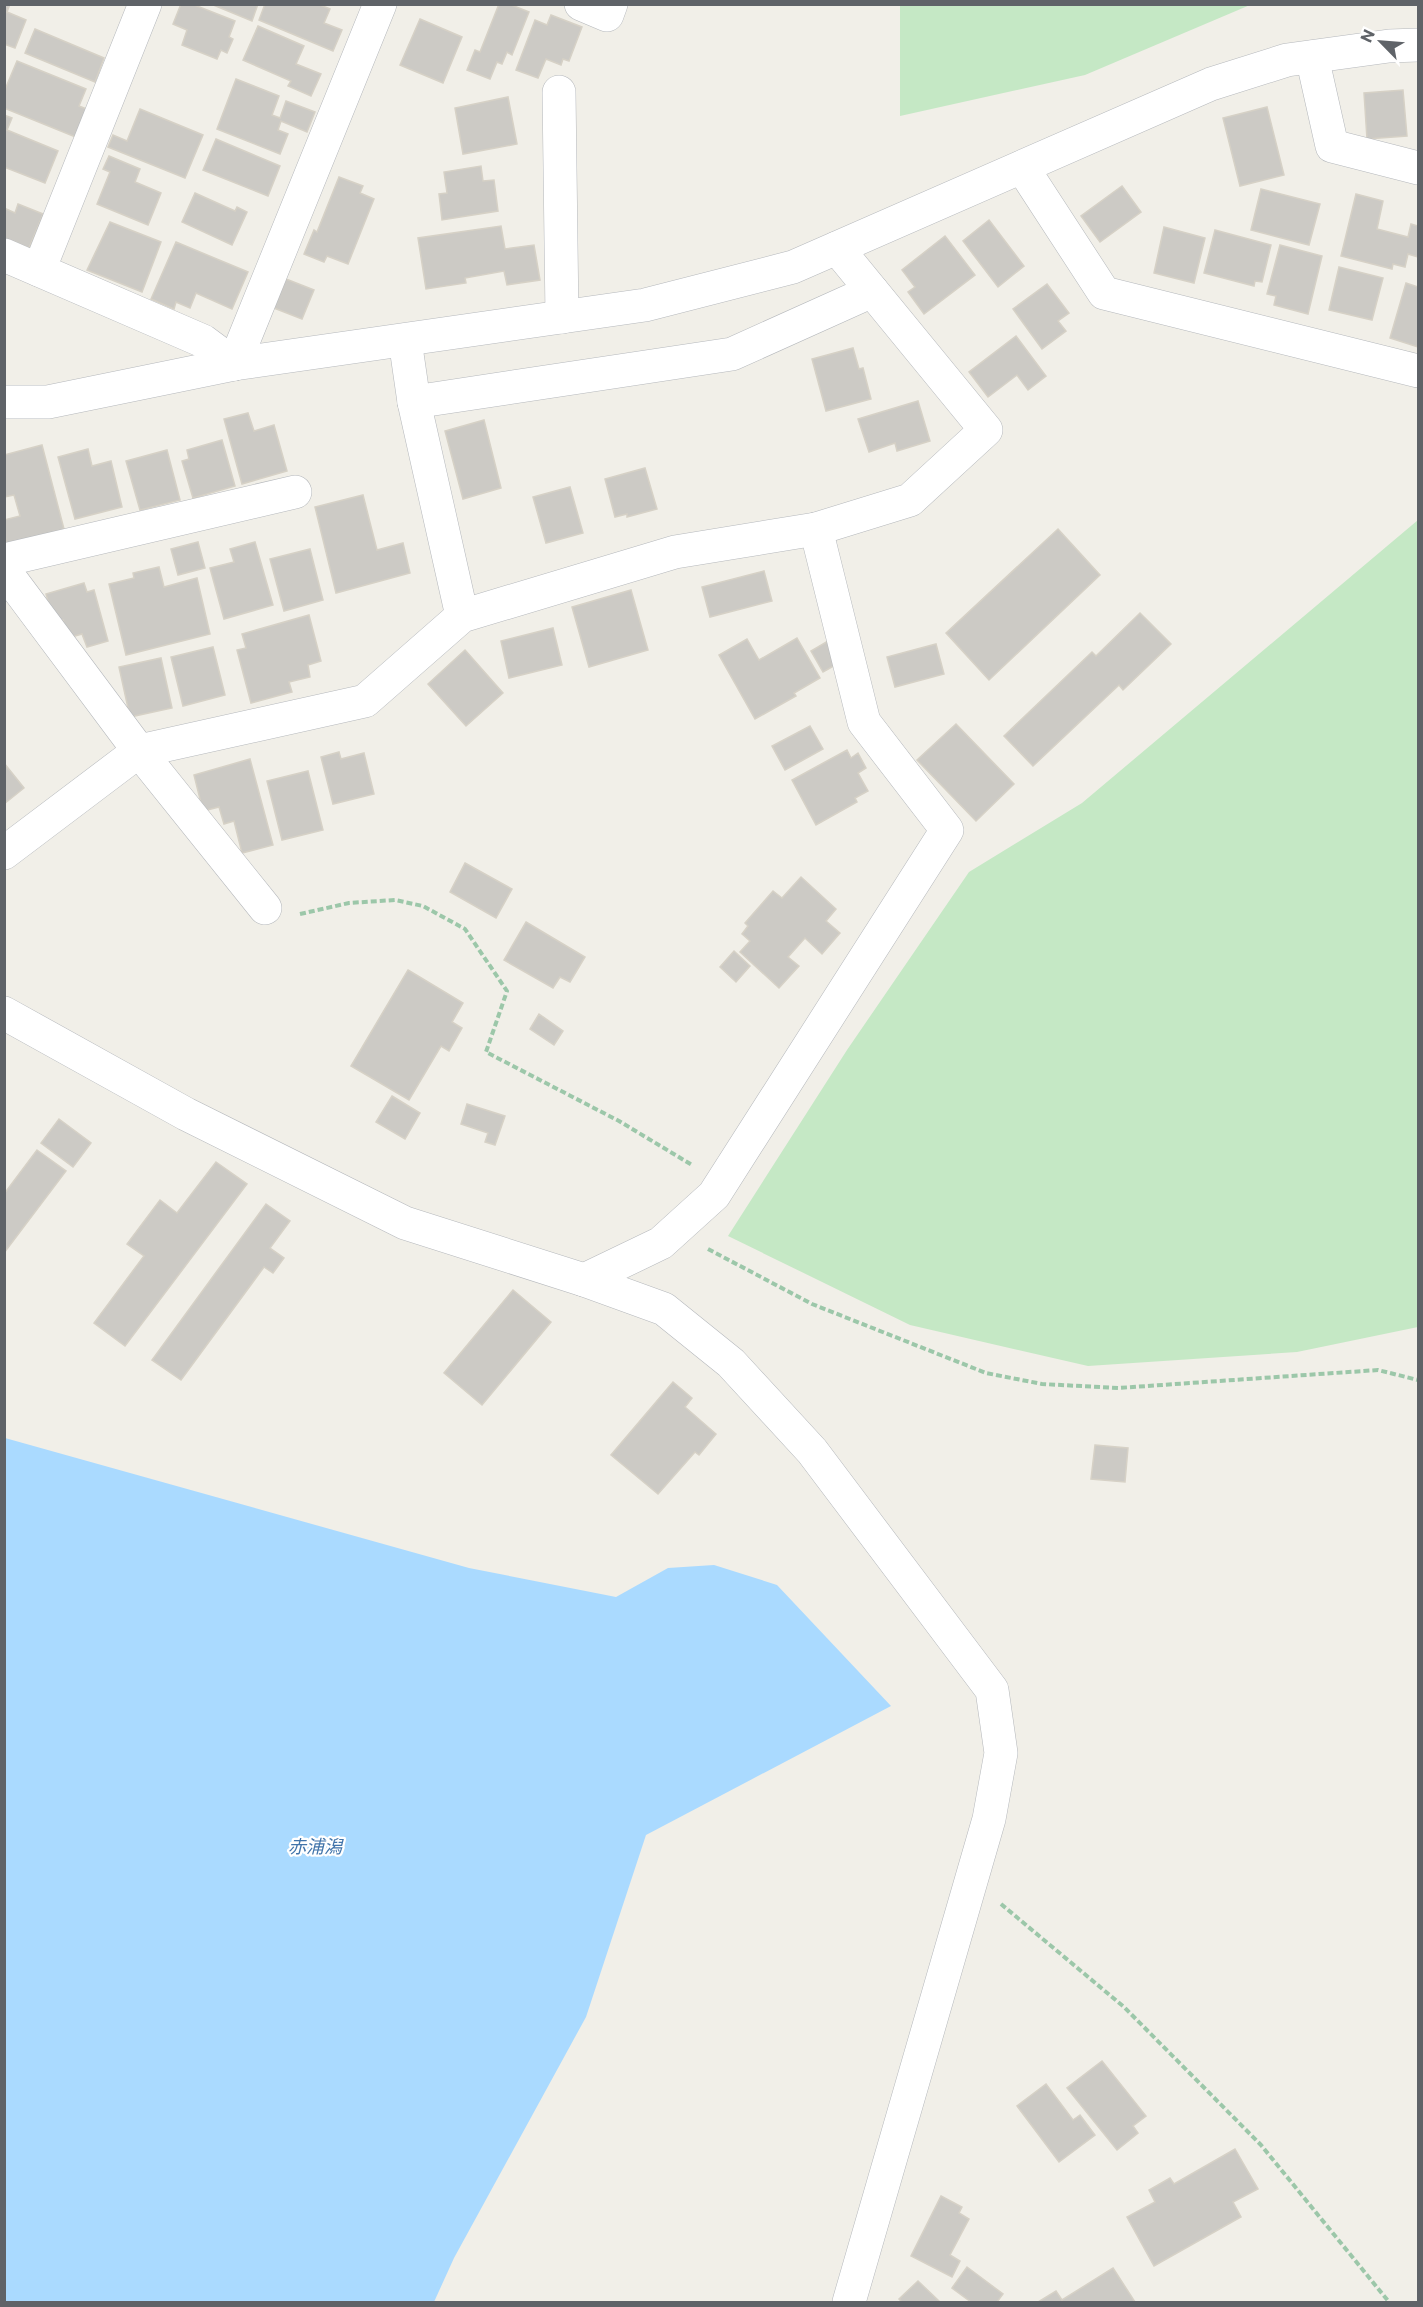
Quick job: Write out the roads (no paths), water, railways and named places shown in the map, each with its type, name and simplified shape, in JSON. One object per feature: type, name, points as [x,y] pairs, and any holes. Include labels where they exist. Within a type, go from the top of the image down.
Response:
[{"type":"street","points":[[39,270],[145,4]]},
{"type":"street","points":[[234,364],[380,4]]},
{"type":"street","points":[[581,4],[607,15],[611,4]]},
{"type":"street","points":[[4,402],[48,402],[234,364],[645,305],[793,267],[1211,84],[1287,60],[1389,46],[1419,45]]},
{"type":"street","points":[[1312,57],[1332,146],[1419,168]]},
{"type":"street","points":[[559,92],[562,317]]},
{"type":"street","points":[[1022,167],[1104,293],[1419,371]]},
{"type":"street","points":[[4,853],[139,750],[365,701],[462,616],[675,552],[816,529],[910,500],[986,430],[837,248]]},
{"type":"street","points":[[4,255],[202,341],[234,364]]},
{"type":"street","points":[[414,402],[732,354],[872,291]]},
{"type":"street","points":[[405,340],[414,402],[462,616]]},
{"type":"street","points":[[4,560],[295,492]]},
{"type":"street","points":[[584,1280],[661,1243],[714,1195],[947,830],[864,722],[816,529]]},
{"type":"street","points":[[4,570],[139,750],[265,908]]},
{"type":"street","points":[[4,1013],[186,1114],[405,1223],[584,1280],[664,1310],[731,1363],[812,1451],[992,1690],[1001,1753],[989,1819],[849,2302]]},
{"type":"water","name":"赤浦潟","points":[[5,1438],[469,1568],[616,1597],[668,1568],[714,1565],[777,1585],[891,1706],[646,1835],[586,2017],[454,2258],[434,2302],[5,2302]]}]
